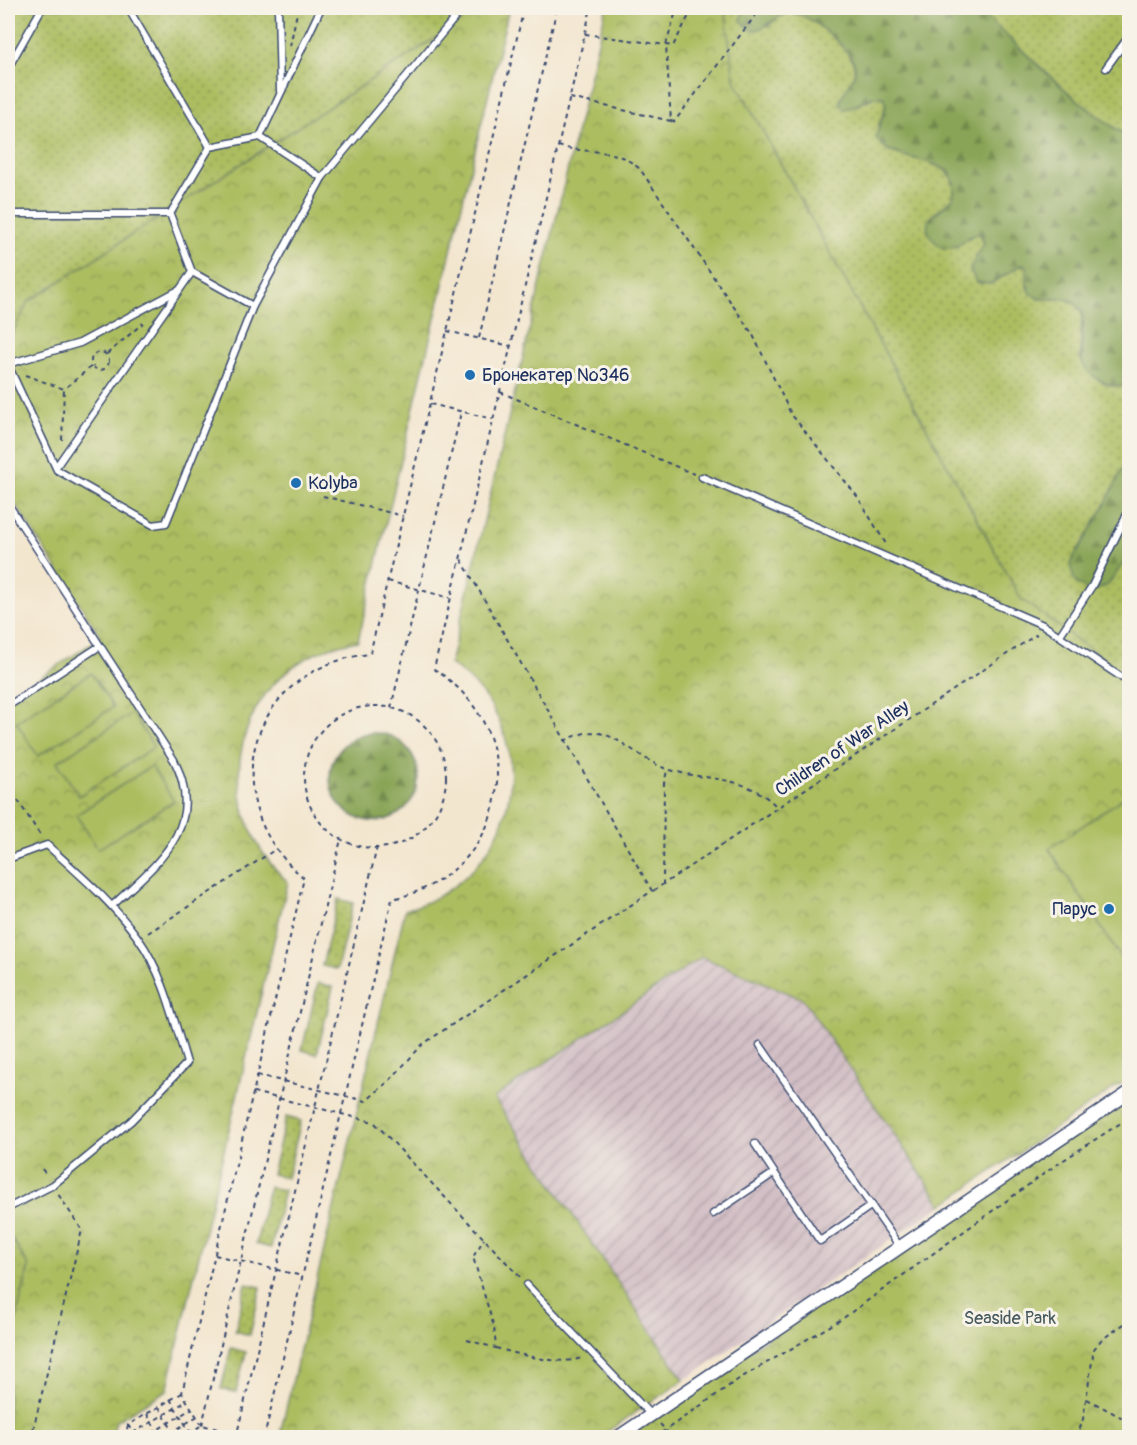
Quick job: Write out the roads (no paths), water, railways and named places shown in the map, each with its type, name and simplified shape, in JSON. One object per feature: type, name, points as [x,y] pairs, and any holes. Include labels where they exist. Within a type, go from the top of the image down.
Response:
[{"type":"street","points":[[616,1437],[901,1248],[1130,1092]]},
{"type":"lane","points":[[8,68],[42,8]]},
{"type":"lane","points":[[128,8],[210,147]]},
{"type":"lane","points":[[278,8],[280,94]]},
{"type":"lane","points":[[260,137],[321,8]]},
{"type":"lane","points":[[178,291],[80,343],[8,366],[56,467],[153,525],[166,523],[253,306],[322,178],[463,8]]},
{"type":"lane","points":[[1106,68],[1130,35]]},
{"type":"lane","points":[[170,214],[210,147],[260,137],[322,178]]},
{"type":"lane","points":[[8,214],[170,214]]},
{"type":"lane","points":[[170,214],[192,272],[253,306]]},
{"type":"lane","points":[[56,467],[192,272]]},
{"type":"lane","points":[[702,477],[1047,627],[1130,683]]},
{"type":"lane","points":[[8,504],[174,760],[185,793],[181,828],[170,849],[112,906]]},
{"type":"lane","points":[[1060,635],[1092,586],[1130,508]]},
{"type":"lane","points":[[8,706],[100,646]]},
{"type":"lane","points":[[8,859],[47,845],[112,906],[139,939],[163,986],[187,1063],[131,1121],[53,1185],[8,1208]]},
{"type":"lane","points":[[760,1045],[901,1248]]},
{"type":"lane","points":[[755,1144],[820,1241],[872,1205]]},
{"type":"lane","points":[[713,1214],[774,1173]]},
{"type":"lane","points":[[527,1285],[651,1415]]},
{"type":"place","name":"Бронекатер №346","points":[[470,375]]},
{"type":"place","name":"Kolyba","points":[[296,483]]},
{"type":"place","name":"Парус","points":[[1109,909]]},
{"type":"park label","name":"Seaside Park","points":[[1010,1318]]}]
